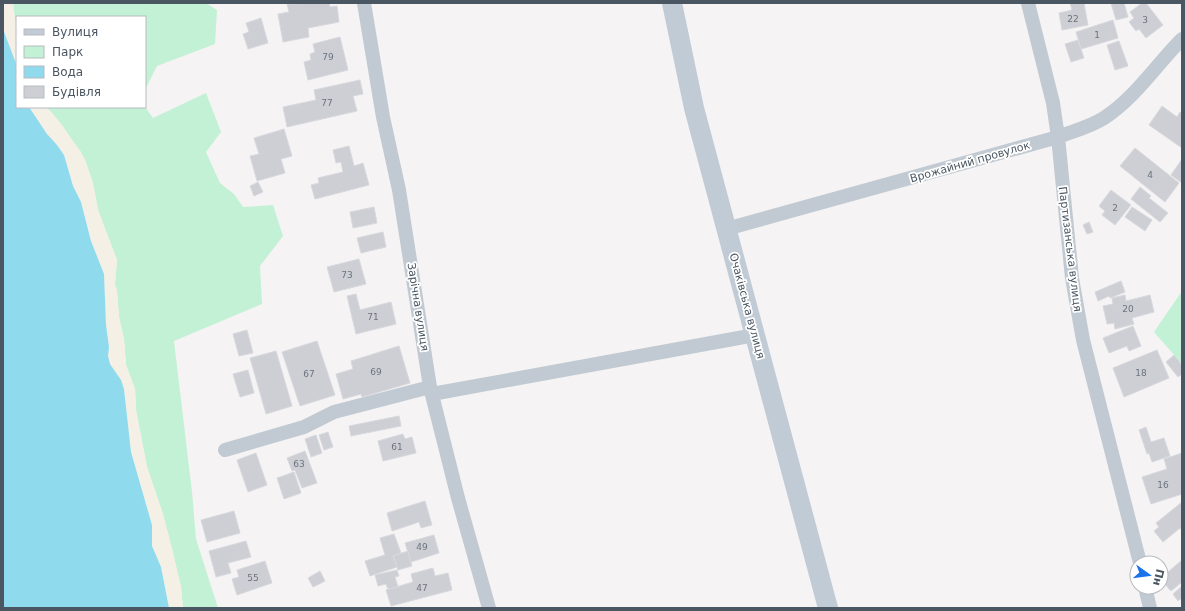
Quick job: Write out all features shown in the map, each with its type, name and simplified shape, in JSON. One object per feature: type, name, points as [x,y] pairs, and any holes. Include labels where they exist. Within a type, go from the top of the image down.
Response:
[{"type":"street","name":"Зарічна вулиця","points":[[364,3],[383,117],[399,190],[431,390],[458,498],[489,608]]},
{"type":"street","name":"Очаківська вулиця","points":[[672,3],[694,108],[828,608]]},
{"type":"street","name":"Партизанська вулиця","points":[[1028,3],[1053,103],[1058,137],[1072,278],[1083,340],[1138,555]]},
{"type":"street","name":"Врожайний провулок","points":[[726,229],[1058,137],[1093,123],[1104,118],[1121,104],[1182,39]]},
{"type":"street","points":[[225,450],[304,427],[334,412],[431,390],[755,335]]},
{"type":"street","points":[[1147,595],[1150,608]]},
{"type":"green space","points":[[13,3],[206,3],[217,10],[215,44],[157,66],[146,88],[146,16],[16,16],[16,22]]},
{"type":"green space","points":[[206,93],[221,132],[206,152],[220,183],[234,194],[243,207],[273,205],[283,236],[260,266],[262,304],[174,341],[192,492],[196,539],[218,608],[183,608],[181,587],[172,549],[163,514],[147,467],[136,410],[135,389],[126,365],[124,339],[119,317],[115,284],[117,260],[98,210],[93,183],[81,152],[47,108],[146,108],[153,118]]},
{"type":"green space","points":[[1182,291],[1182,364],[1154,332]]},
{"type":"sand","points":[[3,3],[13,3],[16,22],[16,63],[3,29]]},
{"type":"sand","points":[[30,108],[47,108],[62,125],[85,159],[93,183],[98,210],[117,260],[115,284],[119,317],[124,339],[126,365],[135,389],[136,410],[147,467],[163,514],[172,549],[181,587],[183,608],[169,608],[161,567],[152,546],[152,525],[131,452],[124,389],[117,374],[110,364],[108,356],[109,347],[106,325],[104,274],[94,250],[84,211],[73,186],[64,155],[47,134]]},
{"type":"water","points":[[3,29],[16,63],[16,108],[30,108],[47,134],[64,155],[73,186],[81,202],[91,241],[104,274],[106,325],[109,347],[108,356],[110,364],[121,380],[124,389],[131,452],[152,525],[152,546],[161,567],[169,608],[3,608]]},
{"type":"building","points":[[329,3],[330,7],[337,6],[339,22],[308,28],[309,37],[283,42],[278,14],[289,12],[287,4]]},
{"type":"building","points":[[1070,3],[1084,3],[1088,25],[1062,30],[1059,13],[1072,10]]},
{"type":"building","points":[[1111,3],[1124,3],[1128,17],[1116,20]]},
{"type":"building","points":[[1142,3],[1146,3],[1163,25],[1146,38],[1139,29],[1136,31],[1129,22],[1134,18],[1130,12]]},
{"type":"building","points":[[261,18],[268,43],[248,49],[243,34],[249,32],[246,23]]},
{"type":"building","points":[[1113,20],[1118,38],[1081,49],[1076,32]]},
{"type":"building","points":[[340,37],[348,70],[308,80],[304,62],[311,60],[310,54],[315,52],[313,44]]},
{"type":"building","points":[[1078,40],[1084,58],[1071,62],[1065,44]]},
{"type":"building","points":[[1119,41],[1128,66],[1115,70],[1107,45]]},
{"type":"building","points":[[360,80],[363,94],[353,96],[357,111],[287,127],[283,107],[316,100],[314,90]]},
{"type":"building","points":[[1162,106],[1177,117],[1180,112],[1182,113],[1182,148],[1149,125]]},
{"type":"building","points":[[284,129],[292,156],[281,159],[285,173],[257,181],[250,156],[259,154],[254,138]]},
{"type":"building","points":[[349,146],[354,166],[363,163],[369,185],[315,199],[311,185],[319,183],[318,178],[343,172],[341,162],[336,163],[333,150]]},
{"type":"building","points":[[1135,148],[1179,183],[1165,202],[1120,166]]},
{"type":"building","points":[[1182,159],[1182,183],[1171,175]]},
{"type":"building","points":[[258,182],[263,192],[254,196],[250,186]]},
{"type":"building","points":[[1140,187],[1151,196],[1149,198],[1168,213],[1160,222],[1131,199]]},
{"type":"building","points":[[1111,190],[1131,205],[1115,225],[1102,215],[1105,211],[1099,206]]},
{"type":"building","points":[[374,207],[377,223],[353,228],[350,212]]},
{"type":"building","points":[[1132,207],[1152,220],[1145,231],[1125,217]]},
{"type":"building","points":[[1089,222],[1093,232],[1087,234],[1083,225]]},
{"type":"building","points":[[383,232],[386,247],[361,253],[357,238]]},
{"type":"building","points":[[359,259],[366,284],[334,292],[327,267]]},
{"type":"building","points":[[1121,281],[1125,292],[1110,298],[1109,296],[1098,301],[1095,292]]},
{"type":"building","points":[[356,294],[360,310],[391,302],[396,324],[356,334],[347,296]]},
{"type":"building","points":[[1125,295],[1126,301],[1150,295],[1154,312],[1132,318],[1134,324],[1115,329],[1114,323],[1107,324],[1103,306],[1113,304],[1112,298]]},
{"type":"building","points":[[1133,326],[1141,346],[1129,351],[1127,346],[1109,353],[1103,338]]},
{"type":"building","points":[[247,330],[253,353],[239,356],[233,334]]},
{"type":"building","points":[[317,341],[335,395],[300,406],[282,352]]},
{"type":"building","points":[[399,346],[410,383],[362,397],[361,394],[343,399],[336,374],[353,369],[351,361]]},
{"type":"building","points":[[1157,350],[1169,378],[1124,397],[1113,368]]},
{"type":"building","points":[[276,351],[292,406],[266,414],[250,358]]},
{"type":"building","points":[[1174,355],[1182,365],[1182,374],[1178,377],[1166,362]]},
{"type":"building","points":[[248,370],[254,393],[240,397],[233,374]]},
{"type":"building","points":[[399,416],[401,426],[351,436],[349,426]]},
{"type":"building","points":[[1146,427],[1151,442],[1164,438],[1170,456],[1152,462],[1149,453],[1147,454],[1139,430]]},
{"type":"building","points":[[328,432],[333,447],[324,450],[319,435]]},
{"type":"building","points":[[403,434],[405,439],[412,437],[416,453],[383,461],[378,441]]},
{"type":"building","points":[[316,435],[322,453],[311,457],[305,439]]},
{"type":"building","points":[[305,451],[317,483],[302,488],[295,470],[292,471],[287,458]]},
{"type":"building","points":[[256,453],[267,485],[248,492],[237,460]]},
{"type":"building","points":[[1182,453],[1182,494],[1151,504],[1142,477],[1167,469],[1164,459]]},
{"type":"building","points":[[294,472],[301,493],[284,499],[277,478]]},
{"type":"building","points":[[425,501],[432,525],[421,528],[419,522],[392,531],[387,513]]},
{"type":"building","points":[[1182,502],[1182,531],[1180,528],[1163,542],[1154,531],[1159,527],[1156,523]]},
{"type":"building","points":[[234,511],[240,533],[207,542],[201,520]]},
{"type":"building","points":[[394,534],[401,553],[393,556],[397,567],[370,576],[365,561],[385,555],[380,538]]},
{"type":"building","points":[[434,535],[439,553],[411,562],[405,543]]},
{"type":"building","points":[[246,541],[251,557],[228,563],[231,573],[216,577],[209,551]]},
{"type":"building","points":[[408,551],[412,566],[398,570],[393,556]]},
{"type":"building","points":[[1182,560],[1182,582],[1171,591],[1169,589],[1169,571]]},
{"type":"building","points":[[265,561],[272,583],[237,595],[232,579],[239,577],[237,570]]},
{"type":"building","points":[[433,568],[435,576],[448,573],[452,590],[391,606],[386,590],[413,582],[411,574]]},
{"type":"building","points":[[397,570],[399,576],[395,577],[398,587],[388,589],[386,584],[378,586],[375,575]]},
{"type":"building","points":[[320,571],[325,581],[313,587],[308,578]]},
{"type":"building","points":[[1182,586],[1182,598],[1178,601],[1173,594]]}]
